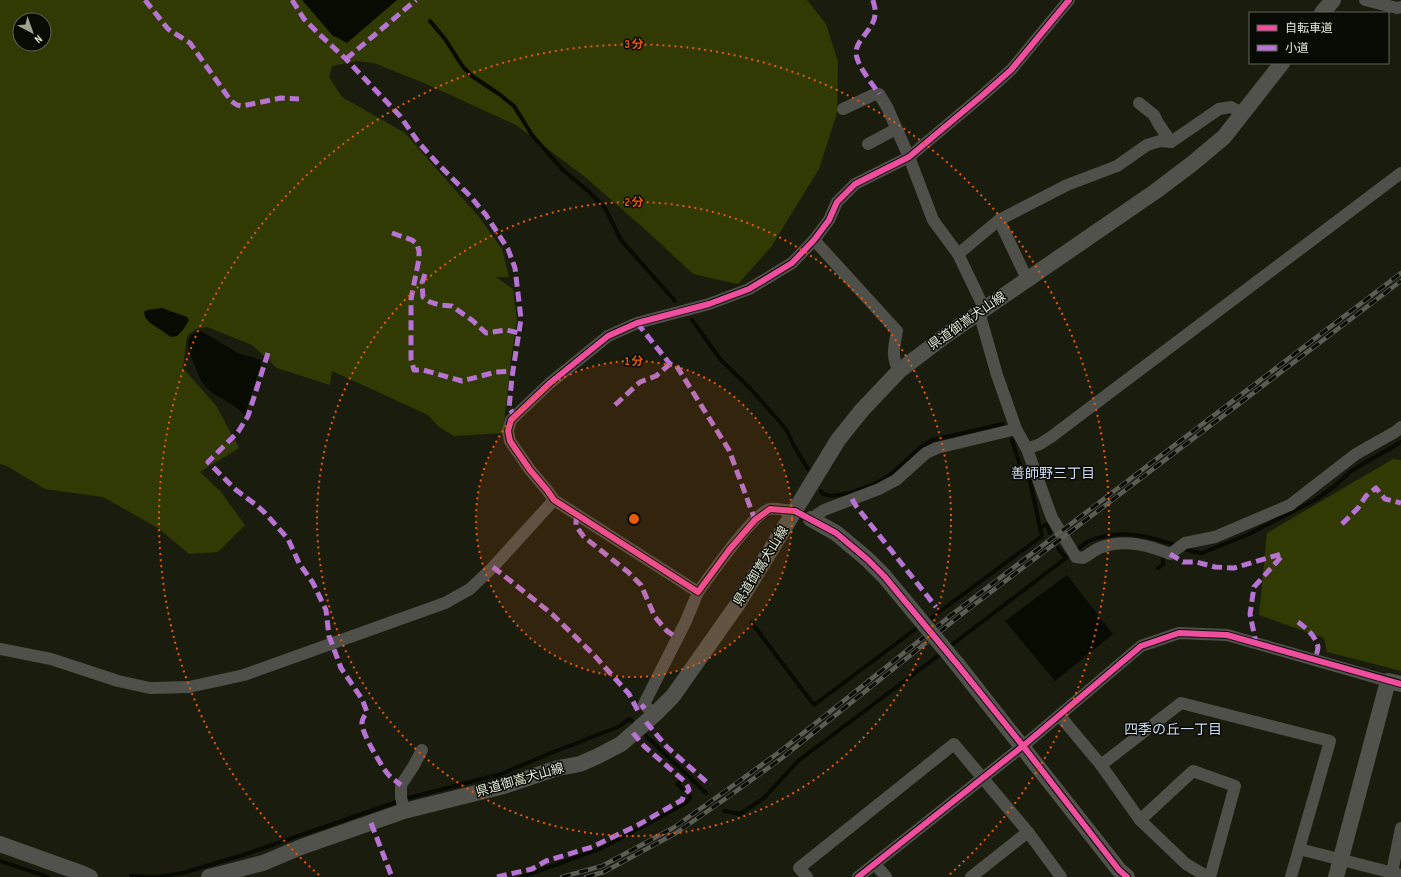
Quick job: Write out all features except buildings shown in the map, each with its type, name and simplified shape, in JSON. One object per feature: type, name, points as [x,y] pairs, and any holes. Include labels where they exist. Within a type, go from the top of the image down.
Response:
[{"type":"main road","points":[[1323,12],[1333,0]]},
{"type":"main road","name":"県道御嵩犬山線","points":[[209,877],[263,862],[403,806],[504,786],[558,768],[580,764],[621,744],[673,696],[737,605],[838,440],[862,410],[899,372],[945,336],[1156,191],[1193,163],[1224,137],[1281,64]]},
{"type":"main road","points":[[795,511],[836,533],[867,559],[884,576],[1023,746],[1119,870],[1127,877]]},
{"type":"main road","points":[[1336,877],[1395,682]]},
{"type":"main road","points":[[0,844],[81,872],[90,877]]},
{"type":"street","points":[[698,592],[554,500],[530,470],[510,441],[508,431],[511,420],[550,383],[608,336],[637,323],[709,304],[749,289],[792,263],[814,240],[829,220],[838,202],[855,184],[909,156],[1012,70],[1069,0]]},
{"type":"street","points":[[1365,0],[1397,8],[1401,7]]},
{"type":"street","points":[[843,109],[873,95],[879,94],[909,156],[933,220],[958,254],[982,310],[996,374],[1016,429],[1027,449],[1052,518],[1076,557],[1083,558],[1101,547],[1120,542],[1150,546],[1170,554],[1185,543],[1215,537],[1290,505],[1356,454],[1395,432],[1401,427]]},
{"type":"street","points":[[1138,103],[1154,116],[1171,142]]},
{"type":"street","points":[[958,254],[999,220],[1067,185],[1117,166],[1147,145],[1160,141],[1171,142],[1219,109],[1231,107],[1242,113]]},
{"type":"street","points":[[868,144],[896,129]]},
{"type":"street","points":[[1027,449],[1040,444],[1051,437],[1401,173]]},
{"type":"street","points":[[999,220],[1027,279]]},
{"type":"street","points":[[814,240],[897,330],[894,361],[899,372]]},
{"type":"street","points":[[811,519],[824,510],[879,490],[896,480],[926,453],[937,448],[1016,429]]},
{"type":"street","points":[[0,649],[51,659],[118,681],[150,688],[189,687],[244,675],[445,603],[470,589],[493,567],[554,500]]},
{"type":"street","points":[[654,715],[644,704],[686,621],[698,592],[729,550],[755,520],[770,509],[795,511]]},
{"type":"street","points":[[858,877],[1060,716],[1141,646],[1179,633],[1227,635],[1395,682]]},
{"type":"street","points":[[1101,765],[1180,703],[1330,741],[1291,877]]},
{"type":"street","points":[[1060,716],[1101,765],[1140,820],[1186,864],[1209,877],[1235,786],[1192,771],[1140,820]]},
{"type":"street","points":[[807,877],[800,868],[954,744],[1028,832],[1061,877]]},
{"type":"street","points":[[403,806],[401,785],[413,768],[422,750]]},
{"type":"street","points":[[1299,849],[1395,875],[1401,828]]},
{"type":"street","points":[[971,877],[1028,832]]},
{"type":"street","points":[[875,864],[886,877]]},
{"type":"green space","points":[[0,0],[807,0],[826,24],[838,61],[837,113],[819,169],[771,247],[738,284],[693,274],[585,177],[516,125],[424,83],[374,63],[357,61],[332,66],[329,77],[342,97],[405,133],[479,217],[502,249],[509,277],[496,277],[513,289],[517,320],[503,433],[454,436],[439,427],[428,415],[332,371],[330,385],[277,368],[252,345],[207,327],[196,329],[187,336],[183,368],[217,407],[239,448],[200,472],[221,492],[245,525],[218,552],[189,554],[158,528],[103,497],[45,489],[7,466],[0,464]]},
{"type":"green space","points":[[1393,459],[1401,460],[1401,671],[1327,652],[1324,638],[1259,615],[1267,533]]},
{"type":"shaded area","points":[[302,0],[397,0],[347,43],[333,36]]},
{"type":"shaded area","points":[[162,308],[187,317],[189,320],[177,336],[171,337],[149,322],[145,317],[144,312],[147,310]]},
{"type":"shaded area","points":[[201,331],[240,354],[262,360],[245,415],[210,391],[200,378],[188,345],[190,336]]},
{"type":"shaded area","points":[[1067,575],[1113,634],[1055,681],[1005,621]]},
{"type":"waterway","points":[[430,21],[445,39],[463,67],[472,76],[514,106],[532,135],[563,170],[587,190],[605,208],[621,240],[675,301]]},
{"type":"waterway","points":[[692,320],[721,360],[749,387],[786,429],[808,469]]},
{"type":"waterway","points":[[821,491],[823,494],[832,496],[850,493],[879,482],[891,474],[921,447],[932,440],[1003,424]]},
{"type":"waterway","points":[[1012,440],[1021,468],[1030,481],[1040,528]]},
{"type":"waterway","points":[[949,647],[1087,542],[1107,535],[1128,534],[1149,537],[1189,551],[1202,553],[1247,535],[1315,500],[1336,485],[1351,471],[1401,442]]},
{"type":"waterway","points":[[927,621],[1042,536],[1040,528],[1047,524],[1050,533]]},
{"type":"waterway","points":[[1058,548],[1066,558]]},
{"type":"waterway","points":[[1158,568],[1163,564],[1163,557]]},
{"type":"waterway","points":[[751,622],[814,705],[921,625]]},
{"type":"waterway","points":[[724,811],[740,814],[764,798],[798,761],[943,652]]},
{"type":"waterway","points":[[158,877],[183,873],[246,854],[408,798],[501,774],[618,727],[629,719],[632,721]]},
{"type":"waterway","points":[[646,736],[706,793]]},
{"type":"waterway","points":[[680,782],[677,784],[684,790]]},
{"type":"waterway","points":[[522,877],[602,848],[686,803],[690,798],[689,795]]},
{"type":"waterway","points":[[0,861],[48,877]]},
{"type":"waterway","points":[[131,876],[157,877]]},
{"type":"railway","points":[[562,877],[602,866],[673,828],[724,792],[778,753],[959,609],[1401,273]]},
{"type":"railway","points":[[586,877],[604,872],[676,833],[782,758],[962,614],[1401,281]]},
{"type":"marked path","points":[[145,0],[168,29],[190,43],[231,101],[237,105],[242,106],[281,98],[299,99]]},
{"type":"marked path","points":[[292,0],[304,19],[346,59],[400,116],[419,143],[470,196],[486,215],[508,249],[515,268],[521,319],[509,408],[515,416]]},
{"type":"marked path","points":[[346,59],[416,0]]},
{"type":"marked path","points":[[873,0],[875,11],[874,20],[858,44],[856,53],[862,69],[879,94]]},
{"type":"marked path","points":[[392,233],[412,240],[417,244],[419,251],[419,259],[411,299],[411,359],[414,370],[423,370],[462,381],[496,372],[513,371]]},
{"type":"marked path","points":[[425,274],[422,283],[423,297],[430,302],[439,305],[452,306],[473,321],[486,333],[506,330],[519,333]]},
{"type":"marked path","points":[[637,323],[670,364],[676,365],[729,450],[755,520]]},
{"type":"marked path","points":[[268,353],[248,416],[238,432],[208,462],[236,490],[265,513],[288,539],[299,563],[313,583],[326,610],[329,636],[341,668],[362,699],[367,712],[362,720],[362,723],[368,741],[387,773],[401,785]]},
{"type":"marked path","points":[[615,405],[640,382],[656,376],[670,364]]},
{"type":"marked path","points":[[1342,524],[1358,508],[1366,496],[1376,488],[1385,499],[1401,503]]},
{"type":"marked path","points":[[852,499],[936,607]]},
{"type":"marked path","points":[[578,515],[576,526],[584,537],[628,572],[641,585],[655,617],[667,631],[677,638]]},
{"type":"marked path","points":[[1170,554],[1183,562],[1196,562],[1215,567],[1234,568],[1281,554],[1282,556],[1254,587],[1250,614],[1256,643]]},
{"type":"marked path","points":[[493,567],[552,614],[594,655],[629,694],[638,711],[645,705]]},
{"type":"marked path","points":[[1298,622],[1310,633],[1317,643],[1318,648],[1315,659]]},
{"type":"marked path","points":[[646,722],[667,747],[710,785]]},
{"type":"marked path","points":[[497,877],[532,869],[546,861],[592,847],[638,825],[682,800],[684,795],[689,790],[684,781],[644,746],[633,733]]},
{"type":"marked path","points":[[371,823],[392,877]]},
{"type":"cycle path","points":[[1069,0],[1011,70],[984,94],[909,157],[855,184],[837,202],[829,220],[814,240],[792,263],[749,289],[709,304],[637,323],[608,336],[550,383],[511,420],[508,431],[510,441],[530,470],[554,500],[698,592],[729,550],[755,520],[770,509],[795,511],[836,533],[867,559],[884,576],[1023,746],[1119,870],[1127,877]]},
{"type":"cycle path","points":[[858,877],[1023,746],[1141,646],[1179,633],[1227,635],[1401,684]]},
{"type":"district","name":"善師野三丁目","points":[[1053,473]]},
{"type":"district","name":"四季の丘一丁目","points":[[1173,729]]}]
